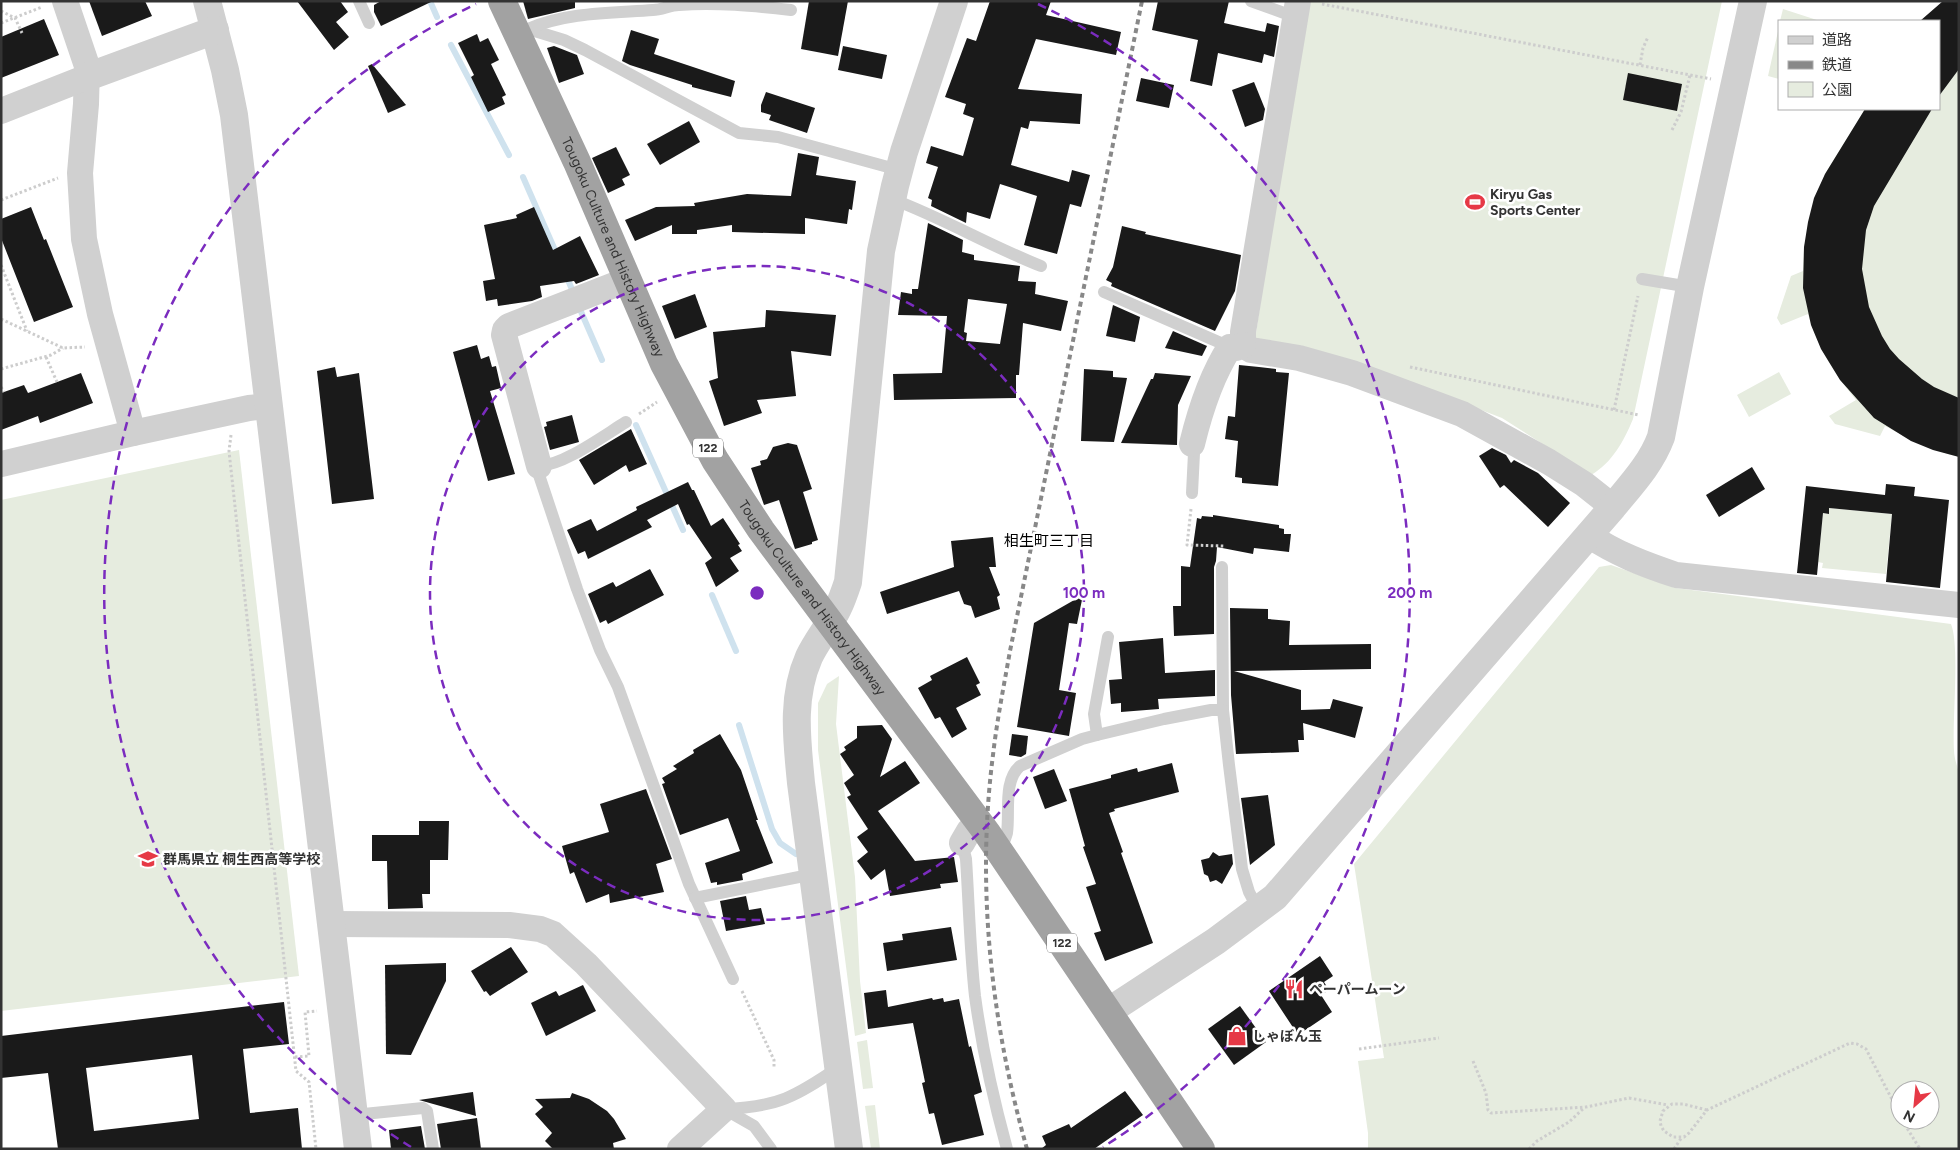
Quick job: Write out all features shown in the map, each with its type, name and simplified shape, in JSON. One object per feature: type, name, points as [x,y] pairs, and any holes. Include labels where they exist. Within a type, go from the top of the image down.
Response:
[{"type":"highway","name":"Tougoku Culture and History Highway","points":[[502,1],[522,32],[627,280],[677,390],[715,460],[761,530],[979,822],[1201,1149]]},
{"type":"street","points":[[207,1],[234,115],[358,1149]]},
{"type":"street","points":[[849,1149],[797,742],[798,694],[801,677],[809,657],[838,609],[848,582],[881,251],[899,170],[954,1]]},
{"type":"street","points":[[1109,1011],[1216,941],[1274,897],[1613,507],[1656,450],[1753,1]]},
{"type":"street","points":[[55,3],[84,55],[87,77],[80,173],[84,239],[100,314],[134,432]]},
{"type":"street","points":[[1192,444],[1199,414],[1223,358],[1242,338],[1261,219],[1304,7]]},
{"type":"street","points":[[1,111],[215,30]]},
{"type":"street","points":[[539,466],[504,335],[505,330],[508,326],[627,280]]},
{"type":"street","points":[[1236,346],[1299,358],[1352,373],[1462,414],[1550,462],[1584,484],[1613,507]]},
{"type":"street","points":[[1,464],[134,432],[249,408],[268,406]]},
{"type":"street","points":[[1588,535],[1608,549],[1632,560],[1676,575],[1959,605]]},
{"type":"street","points":[[962,843],[969,831],[979,822]]},
{"type":"street","points":[[331,924],[509,925],[540,929],[552,934],[565,943],[593,971],[724,1109],[680,1149]]},
{"type":"lane","points":[[359,1],[369,23]]},
{"type":"lane","points":[[1251,1],[1304,7]]},
{"type":"lane","points":[[522,32],[555,21],[580,16],[663,10],[677,5],[731,4],[791,10]]},
{"type":"lane","points":[[522,32],[564,40],[739,133],[778,137],[899,170]]},
{"type":"lane","points":[[892,199],[914,206],[1014,255],[1041,266]]},
{"type":"lane","points":[[1642,279],[1690,287]]},
{"type":"lane","points":[[1104,292],[1236,346]]},
{"type":"lane","points":[[626,422],[563,459],[549,466],[539,466],[539,475],[570,570],[600,650],[618,686],[695,898],[733,979]]},
{"type":"lane","points":[[1192,444],[1194,453],[1192,493]]},
{"type":"lane","points":[[1222,567],[1224,710],[1242,869],[1249,892],[1258,909]]},
{"type":"lane","points":[[1097,735],[1094,714],[1108,637]]},
{"type":"lane","points":[[996,847],[1008,834],[1010,783],[1016,770],[1025,764],[1082,739],[1164,719],[1211,710],[1224,710]]},
{"type":"lane","points":[[962,843],[966,859],[973,972],[981,1038],[986,1067],[1007,1149]]},
{"type":"lane","points":[[695,898],[814,874]]},
{"type":"lane","points":[[724,1109],[750,1108],[786,1100],[802,1092],[839,1067]]},
{"type":"lane","points":[[354,1115],[423,1108],[428,1111],[430,1117],[433,1149]]},
{"type":"lane","points":[[724,1109],[754,1126],[771,1149]]},
{"type":"path","points":[[1,23],[55,3]]},
{"type":"path","points":[[1304,7],[1711,79]]},
{"type":"path","points":[[1,11],[15,18],[22,33]]},
{"type":"path","points":[[1640,65],[1643,48],[1648,37]]},
{"type":"path","points":[[1672,130],[1681,112],[1690,75]]},
{"type":"path","points":[[1,200],[65,176]]},
{"type":"path","points":[[1,265],[27,331]]},
{"type":"path","points":[[1614,410],[1642,279]]},
{"type":"path","points":[[1,319],[63,348]]},
{"type":"path","points":[[1,369],[46,356],[63,348],[93,347]]},
{"type":"path","points":[[46,356],[57,382]]},
{"type":"path","points":[[1403,366],[1640,415]]},
{"type":"path","points":[[1,387],[4,392]]},
{"type":"path","points":[[626,422],[662,398]]},
{"type":"path","points":[[232,431],[229,451],[296,1071],[309,1082],[316,1149]]},
{"type":"path","points":[[1192,493],[1187,545],[1225,546]]},
{"type":"path","points":[[733,979],[739,984],[774,1060],[774,1067]]},
{"type":"path","points":[[295,1057],[309,1056],[305,1012],[321,1011]]},
{"type":"path","points":[[1359,1049],[1439,1038]]},
{"type":"path","points":[[1669,1105],[1661,1116],[1661,1126],[1673,1137],[1682,1137],[1689,1134],[1707,1110],[1850,1043],[1857,1044],[1866,1049],[1890,1096]]},
{"type":"path","points":[[1473,1061],[1486,1093],[1488,1110],[1492,1113],[1586,1107],[1629,1098],[1669,1105],[1677,1103],[1707,1110]]},
{"type":"path","points":[[1529,1149],[1537,1141],[1569,1122],[1586,1107]]},
{"type":"path","points":[[1908,1130],[1920,1149]]},
{"type":"path","points":[[1674,1149],[1682,1137]]},
{"type":"green space","name":"Kiryu Gas Sports Center","points":[[1305,1],[1722,1],[1633,419],[1626,435],[1611,458],[1591,475],[1502,418],[1354,361],[1255,340]]},
{"type":"green space","points":[[1959,1],[1959,457],[1921,444],[1885,426],[1880,436],[1835,424],[1829,416],[1856,400],[1827,360],[1816,338],[1808,314],[1781,325],[1777,318],[1791,276],[1803,271],[1804,247],[1825,174],[1864,110],[1940,110],[1940,20],[1924,20],[1936,8]]},
{"type":"green space","points":[[1783,9],[1817,20],[1780,20]]},
{"type":"green space","points":[[1778,31],[1778,79],[1768,76]]},
{"type":"green space","points":[[1779,372],[1791,394],[1749,417],[1737,395]]},
{"type":"green space","name":"群馬県立 桐生西高等学校","points":[[239,450],[299,976],[1,1011],[1,500]]},
{"type":"green space","points":[[1829,508],[1892,514],[1886,574],[1822,568],[1823,563],[1818,562],[1823,513],[1829,514]]},
{"type":"green space","points":[[1611,565],[1676,588],[1951,624],[1955,649],[1954,753],[1959,773],[1959,1149],[1368,1149],[1368,1133],[1358,1061],[1384,1058],[1354,864],[1599,567]]},
{"type":"green space","points":[[839,676],[836,724],[855,877],[860,981],[866,1033],[855,1036],[818,750],[818,703],[827,684]]},
{"type":"green space","points":[[867,1040],[873,1088],[863,1089],[857,1042]]},
{"type":"green space","points":[[875,1105],[880,1149],[871,1149],[865,1106]]},
{"type":"building","points":[[89,1],[145,1],[152,16],[102,36]]},
{"type":"building","points":[[297,1],[340,1],[348,12],[336,22],[349,37],[334,50]]},
{"type":"building","points":[[381,1],[433,1],[381,26],[374,12],[374,5]]},
{"type":"building","points":[[523,1],[575,1],[575,8],[528,19]]},
{"type":"building","points":[[809,1],[848,1],[838,56],[801,49]]},
{"type":"building","points":[[990,1],[1051,1],[1046,15],[1121,32],[1116,55],[1036,39],[1018,89],[1082,94],[1080,124],[1030,121],[1028,129],[1021,127],[1011,165],[1069,182],[1072,170],[1090,175],[1081,207],[1070,204],[1057,254],[1024,245],[1037,196],[1000,184],[990,219],[967,212],[966,223],[931,206],[932,200],[928,198],[938,167],[926,163],[931,146],[963,156],[974,118],[963,114],[966,104],[945,97],[967,38],[976,41]]},
{"type":"building","points":[[1158,1],[1229,1],[1224,23],[1265,32],[1267,23],[1279,26],[1274,57],[1264,54],[1262,63],[1218,53],[1212,86],[1190,81],[1198,40],[1152,30]]},
{"type":"building","points":[[1943,1],[1959,1],[1959,69],[1940,95],[1940,20],[1921,20]]},
{"type":"building","points":[[44,19],[59,55],[1,78],[1,37]]},
{"type":"building","points":[[631,30],[659,39],[654,54],[735,81],[731,97],[692,87],[692,85],[622,61]]},
{"type":"building","points":[[477,34],[480,42],[488,38],[499,60],[491,64],[506,95],[502,97],[505,104],[488,112],[471,77],[474,75],[458,43]]},
{"type":"building","points":[[554,46],[577,55],[584,74],[559,83],[547,48]]},
{"type":"building","points":[[843,46],[887,55],[882,79],[838,70]]},
{"type":"building","points":[[372,64],[406,105],[388,113],[368,66]]},
{"type":"building","points":[[1628,73],[1682,84],[1677,111],[1623,100]]},
{"type":"building","points":[[1141,78],[1174,85],[1169,108],[1136,101]]},
{"type":"building","points":[[1254,82],[1265,109],[1263,120],[1245,127],[1232,90]]},
{"type":"building","points":[[766,92],[815,108],[807,133],[769,120],[771,115],[761,112],[761,105]]},
{"type":"building","points":[[1864,110],[1931,110],[1874,206],[1866,230],[1862,269],[1869,307],[1890,349],[1922,379],[1934,387],[1959,398],[1959,457],[1933,450],[1911,441],[1874,418],[1840,380],[1821,349],[1811,325],[1803,288],[1804,247],[1808,222],[1814,198],[1825,174]]},
{"type":"building","points":[[689,121],[700,142],[660,165],[647,144]]},
{"type":"building","points":[[616,147],[630,175],[622,179],[625,185],[608,193],[592,158]]},
{"type":"building","points":[[798,153],[819,157],[816,175],[856,181],[852,210],[849,209],[847,224],[805,218],[805,234],[732,232],[732,225],[697,230],[697,234],[672,234],[672,225],[635,241],[625,220],[656,207],[695,206],[694,203],[747,194],[791,196]]},
{"type":"building","points":[[31,207],[73,307],[34,322],[1,238],[1,219]]},
{"type":"building","points":[[534,207],[553,250],[580,236],[599,275],[576,284],[574,281],[540,286],[542,297],[532,301],[498,306],[497,299],[486,301],[483,281],[495,279],[484,225],[517,218],[516,215]]},
{"type":"building","points":[[928,223],[963,240],[962,252],[974,255],[974,260],[1020,266],[1018,281],[1036,282],[1035,294],[1068,301],[1061,331],[1023,323],[1019,375],[1016,375],[1016,398],[894,400],[893,374],[942,373],[947,316],[898,315],[901,292],[912,294],[912,289],[918,289]],"holes":[[[968,299],[1007,304],[1000,344],[966,341],[967,333],[964,332]]]},
{"type":"building","points":[[1122,226],[1146,232],[1145,234],[1241,255],[1235,291],[1215,331],[1111,286],[1112,283],[1106,280],[1113,267]]},
{"type":"building","points":[[695,294],[707,327],[675,339],[662,306]]},
{"type":"building","points":[[1113,305],[1140,317],[1135,342],[1106,336]]},
{"type":"building","points":[[766,310],[836,315],[831,356],[791,351],[796,396],[757,400],[762,413],[724,426],[709,381],[718,378],[713,332],[765,327]]},
{"type":"building","points":[[1173,331],[1207,346],[1202,356],[1165,348]]},
{"type":"building","points":[[477,345],[481,359],[489,356],[492,367],[496,366],[501,388],[490,391],[515,474],[488,481],[453,352]]},
{"type":"building","points":[[1239,365],[1276,369],[1276,372],[1289,373],[1278,486],[1242,483],[1242,478],[1235,477],[1238,441],[1225,439],[1228,416],[1235,417]]},
{"type":"building","points":[[335,367],[337,377],[359,373],[374,499],[332,504],[317,371]]},
{"type":"building","points":[[1084,369],[1113,371],[1113,377],[1127,378],[1114,442],[1081,441]]},
{"type":"building","points":[[81,373],[93,403],[40,423],[38,416],[1,430],[1,393],[24,385],[28,393]]},
{"type":"building","points":[[1155,373],[1191,376],[1178,405],[1177,445],[1121,443],[1151,379],[1153,379]]},
{"type":"building","points":[[572,415],[579,442],[550,450],[544,427],[547,426],[546,422]]},
{"type":"building","points":[[631,429],[647,464],[629,472],[626,465],[594,485],[579,460]]},
{"type":"building","points":[[788,443],[797,445],[812,489],[803,492],[818,540],[812,542],[812,544],[795,549],[779,500],[764,505],[751,468],[761,465],[760,461],[767,459],[773,447]]},
{"type":"building","points":[[1492,448],[1506,455],[1511,463],[1514,460],[1538,473],[1570,503],[1548,527],[1504,485],[1500,488],[1479,456]]},
{"type":"building","points":[[1752,467],[1765,489],[1719,517],[1706,495]]},
{"type":"building","points":[[688,482],[692,490],[694,490],[711,526],[723,518],[740,544],[738,545],[742,551],[730,558],[739,571],[716,587],[705,563],[712,558],[689,524],[687,525],[678,504],[647,520],[652,527],[588,559],[585,551],[578,554],[567,530],[591,519],[597,531],[637,510],[636,507]]},
{"type":"building","points":[[1886,484],[1915,487],[1914,496],[1949,500],[1940,588],[1886,582],[1892,514],[1829,508],[1829,514],[1823,513],[1817,575],[1797,573],[1806,486],[1885,495]]},
{"type":"building","points":[[1213,515],[1279,525],[1279,528],[1284,529],[1284,534],[1291,534],[1289,552],[1254,548],[1253,554],[1217,547],[1214,567],[1214,634],[1174,636],[1173,606],[1181,606],[1181,566],[1190,567],[1197,518],[1201,519],[1202,516],[1213,517]]},
{"type":"building","points":[[993,537],[996,567],[989,567],[1000,595],[997,597],[1000,609],[975,618],[971,606],[964,604],[959,591],[887,614],[880,592],[954,567],[951,541]]},
{"type":"building","points":[[650,569],[664,595],[608,624],[606,620],[600,623],[588,594],[613,582],[616,587]]},
{"type":"building","points":[[1083,595],[1077,624],[1069,623],[1059,690],[1076,693],[1069,736],[1017,727],[1034,623]]},
{"type":"building","points":[[1230,608],[1268,609],[1268,619],[1290,621],[1289,645],[1371,644],[1371,669],[1234,671],[1301,690],[1301,710],[1330,709],[1333,699],[1363,707],[1355,738],[1303,723],[1304,740],[1298,740],[1299,752],[1236,754],[1231,695]]},
{"type":"building","points":[[1163,638],[1165,673],[1215,670],[1215,696],[1158,699],[1159,709],[1121,712],[1121,703],[1111,704],[1109,680],[1122,679],[1119,642]]},
{"type":"building","points":[[967,657],[980,683],[976,685],[981,695],[956,708],[967,729],[952,738],[940,717],[935,719],[918,688],[932,680],[930,676]]},
{"type":"building","points":[[882,725],[892,739],[880,777],[905,761],[920,783],[878,811],[915,861],[954,857],[958,882],[940,884],[941,888],[890,896],[885,869],[871,880],[857,861],[868,852],[857,837],[868,829],[847,797],[851,795],[844,783],[854,775],[840,754],[846,750],[844,747],[857,738],[857,726]]},
{"type":"building","points":[[720,734],[741,770],[758,820],[756,820],[773,863],[742,874],[743,880],[717,885],[717,882],[711,883],[705,863],[740,851],[728,818],[680,835],[662,784],[665,783],[662,778],[677,769],[673,766],[694,753],[693,750]]},
{"type":"building","points":[[1012,734],[1028,736],[1026,754],[1021,757],[1009,755]]},
{"type":"building","points":[[1172,763],[1179,792],[1114,809],[1115,811],[1109,813],[1153,943],[1105,961],[1094,933],[1101,931],[1086,887],[1096,884],[1083,847],[1085,846],[1069,789],[1111,778],[1111,775],[1137,768],[1138,772]]},
{"type":"building","points":[[1054,769],[1067,801],[1045,809],[1033,777]]},
{"type":"building","points":[[646,789],[672,859],[656,864],[664,892],[610,903],[609,894],[586,903],[574,872],[570,874],[562,846],[609,832],[600,804]]},
{"type":"building","points":[[1268,795],[1275,845],[1250,865],[1241,798]]},
{"type":"building","points":[[419,821],[449,821],[448,860],[430,860],[430,894],[422,894],[423,908],[388,909],[387,861],[372,861],[372,835],[419,835]]},
{"type":"building","points":[[1213,852],[1219,856],[1232,854],[1233,864],[1222,884],[1216,880],[1210,882],[1208,876],[1204,874],[1201,860],[1209,858]]},
{"type":"building","points":[[746,896],[749,910],[761,908],[765,924],[726,931],[720,901]]},
{"type":"building","points":[[951,927],[957,960],[887,971],[883,943],[903,940],[902,934]]},
{"type":"building","points":[[511,947],[528,972],[490,996],[486,991],[484,992],[471,971]]},
{"type":"building","points":[[1320,956],[1333,976],[1324,982],[1329,990],[1321,995],[1332,1012],[1298,1035],[1269,991]]},
{"type":"building","points":[[446,963],[446,981],[411,1055],[386,1054],[385,965]]},
{"type":"building","points":[[583,985],[596,1011],[546,1036],[531,1003],[556,991],[559,996]]},
{"type":"building","points":[[886,990],[888,1007],[932,998],[933,1000],[943,998],[944,1002],[959,999],[969,1047],[971,1046],[982,1092],[974,1095],[984,1135],[942,1145],[934,1113],[929,1114],[922,1083],[925,1082],[913,1023],[868,1029],[864,993]]},
{"type":"building","points":[[284,1002],[289,1044],[243,1049],[250,1113],[298,1108],[302,1149],[58,1149],[48,1073],[1,1078],[1,1036]],"holes":[[[192,1055],[199,1119],[94,1131],[86,1068]]]},
{"type":"building","points":[[1240,1006],[1266,1042],[1234,1065],[1208,1029]]},
{"type":"building","points":[[1125,1091],[1143,1115],[1094,1149],[1041,1149],[1046,1145],[1042,1136],[1069,1124],[1071,1128]]},
{"type":"building","points":[[473,1092],[476,1116],[419,1100]]},
{"type":"building","points":[[572,1093],[589,1099],[607,1111],[626,1139],[613,1143],[614,1149],[553,1149],[545,1141],[552,1133],[535,1114],[543,1107],[535,1099],[570,1098]]},
{"type":"building","points":[[477,1118],[481,1149],[441,1149],[437,1124]]},
{"type":"building","points":[[421,1126],[425,1149],[391,1149],[389,1130]]},
{"type":"waterway","points":[[430,1],[437,17]]},
{"type":"waterway","points":[[451,45],[509,155]]},
{"type":"waterway","points":[[523,177],[558,257]]},
{"type":"waterway","points":[[566,275],[573,292]]},
{"type":"waterway","points":[[579,307],[602,360]]},
{"type":"waterway","points":[[636,425],[683,530]]},
{"type":"waterway","points":[[712,595],[736,651]]},
{"type":"waterway","points":[[739,725],[772,829],[780,843],[796,854]]},
{"type":"railway","points":[[1027,1149],[1004,1052],[990,954],[986,854],[988,804],[993,755],[1010,651],[1142,1]]},
{"type":"place","name":"Kiryu Gas Sports Center","points":[[1475,202]]},
{"type":"place","name":"群馬県立 桐生西高等学校","points":[[148,859]]},
{"type":"place","name":"ペーパームーン","points":[[1294,989]]},
{"type":"place","name":"しゃぼん玉","points":[[1237,1036]]},
{"type":"district","name":"相生町三丁目","points":[[1049,541]]}]
